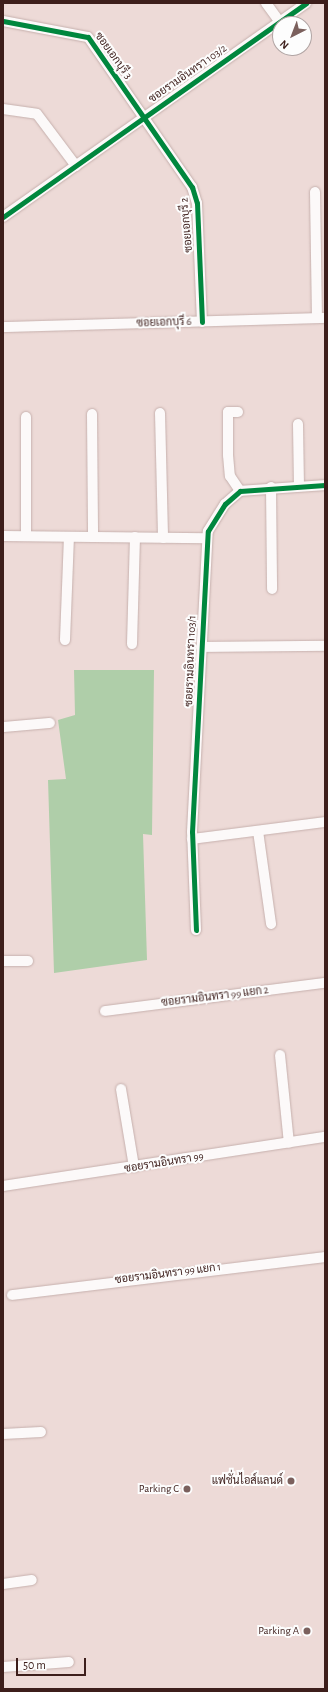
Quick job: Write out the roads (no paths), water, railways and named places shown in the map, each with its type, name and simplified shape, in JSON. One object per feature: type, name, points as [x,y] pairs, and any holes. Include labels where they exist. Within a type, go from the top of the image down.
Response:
[{"type":"street","points":[[266,3],[276,16]]},
{"type":"street","name":"ซอยรามอินทรา 103/2","points":[[288,16],[306,3]]},
{"type":"street","name":"ซอยเอกบุรี 3","points":[[3,21],[88,37],[144,118]]},
{"type":"street","name":"ซอยรามอินทรา 103/2","points":[[3,217],[272,28]]},
{"type":"street","points":[[3,109],[37,114],[76,166]]},
{"type":"street","name":"ซอยเอกบุรี 2","points":[[144,118],[196,194],[202,322]]},
{"type":"street","points":[[315,192],[321,318]]},
{"type":"street","name":"ซอยเอกบุรี 6","points":[[3,327],[321,318]]},
{"type":"street","points":[[238,412],[228,412],[228,456],[230,476],[240,491],[271,487],[325,485]]},
{"type":"street","points":[[160,413],[163,538]]},
{"type":"street","points":[[92,414],[93,537]]},
{"type":"street","points":[[26,417],[26,536]]},
{"type":"street","points":[[298,424],[299,486]]},
{"type":"street","points":[[271,487],[272,588]]},
{"type":"street","name":"ซอยรามอินทรา 103/1","points":[[196,930],[192,839],[207,538],[225,504],[240,491]]},
{"type":"street","points":[[3,536],[207,538]]},
{"type":"street","points":[[65,640],[69,537]]},
{"type":"street","points":[[132,644],[135,537]]},
{"type":"street","points":[[201,647],[325,646]]},
{"type":"street","points":[[3,727],[50,723]]},
{"type":"street","points":[[192,839],[325,822]]},
{"type":"street","points":[[258,830],[271,924]]},
{"type":"street","points":[[3,961],[28,961]]},
{"type":"street","name":"ซอยรามอินทรา 99 แยก 2","points":[[105,1011],[325,983]]},
{"type":"street","points":[[280,1055],[289,1143]]},
{"type":"street","points":[[121,1089],[134,1167]]},
{"type":"street","name":"ซอยรามอินทรา 99","points":[[3,1186],[325,1137]]},
{"type":"street","name":"ซอยรามอินทรา 99 แยก 1","points":[[12,1295],[325,1257]]},
{"type":"street","points":[[3,1434],[41,1432]]},
{"type":"street","points":[[3,1584],[32,1580]]},
{"type":"street","points":[[3,1667],[69,1662]]},
{"type":"place","name":"แฟชั่นไอส์แลนด์","points":[[291,1481]]},
{"type":"place","name":"Parking C","points":[[187,1489]]},
{"type":"place","name":"Parking A","points":[[307,1631]]}]
